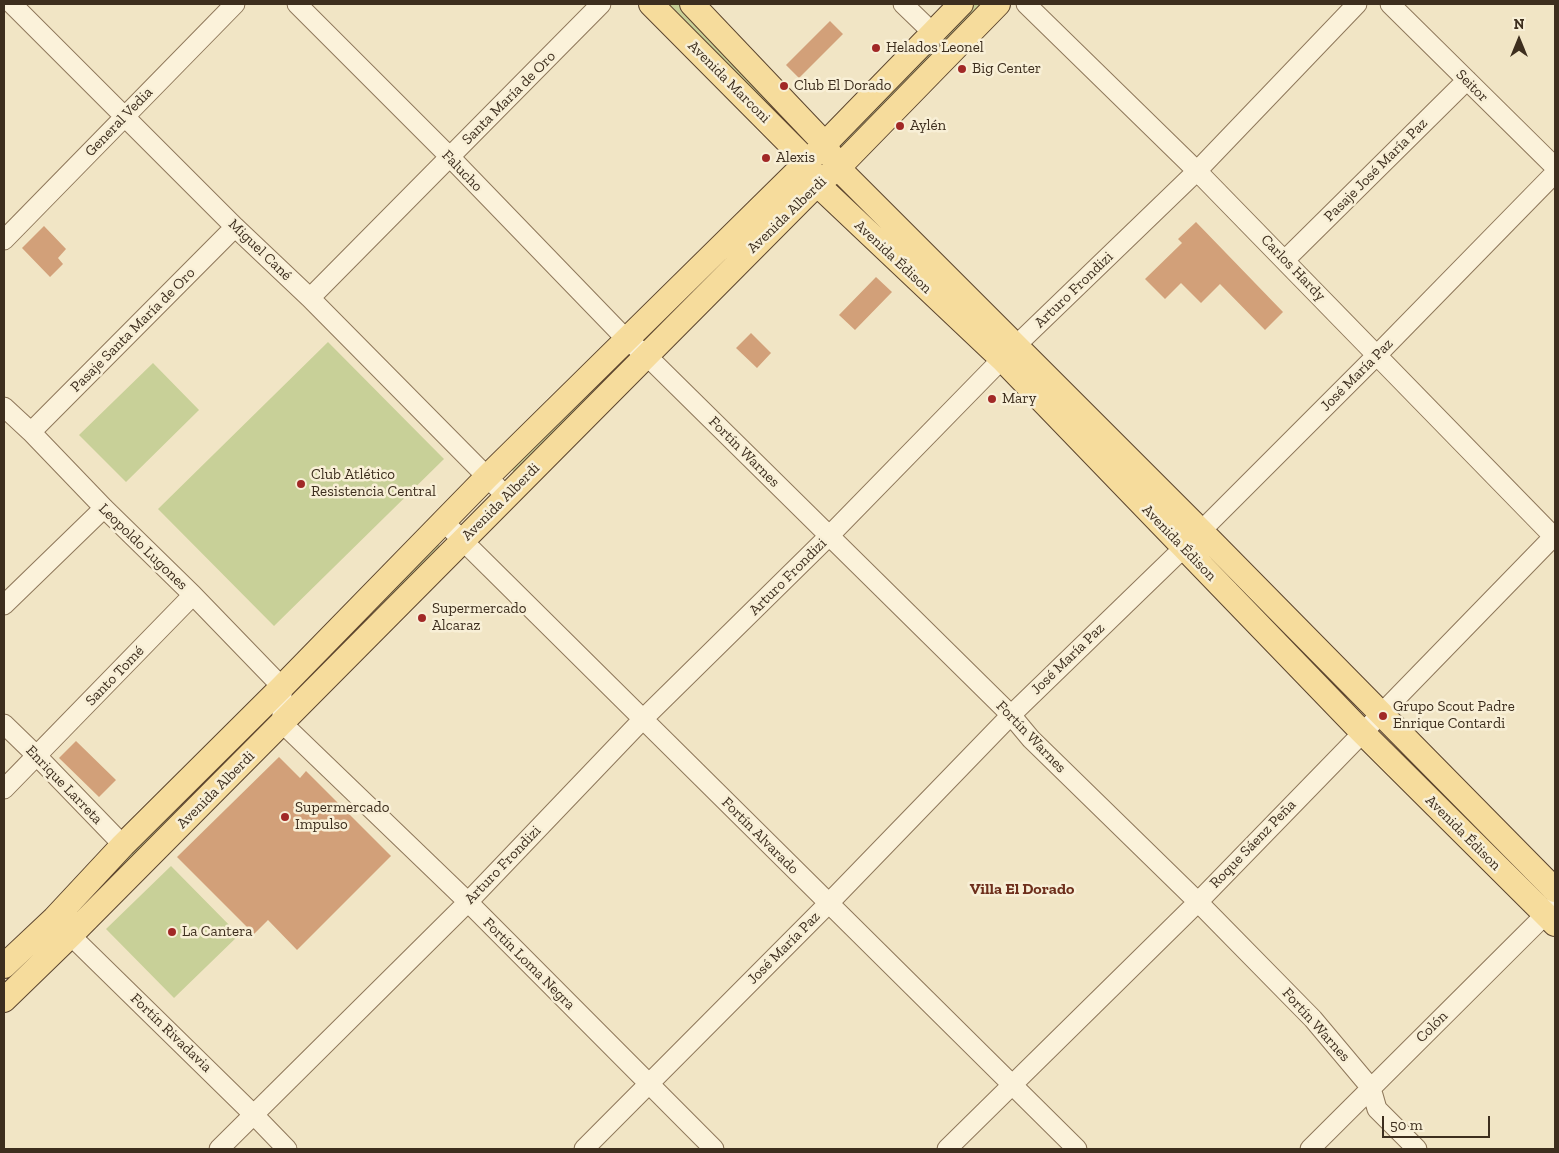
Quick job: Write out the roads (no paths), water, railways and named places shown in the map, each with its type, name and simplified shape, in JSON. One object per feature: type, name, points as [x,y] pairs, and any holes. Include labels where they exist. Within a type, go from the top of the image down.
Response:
[{"type":"main road","name":"Avenida Marconi","points":[[651,4],[807,161]]},
{"type":"main road","name":"Avenida Marconi","points":[[692,4],[824,143],[838,168]]},
{"type":"main road","name":"Avenida Alberdi","points":[[4,966],[54,919],[123,846],[282,687],[487,477],[807,161],[960,4]]},
{"type":"main road","name":"Avenida Alberdi","points":[[4,1000],[282,723],[816,184],[838,168],[998,4]]},
{"type":"main road","name":"Avenida Édison","points":[[807,161],[816,184],[1009,353],[1201,531],[1555,890]]},
{"type":"main road","name":"Avenida Édison","points":[[838,168],[1009,353],[1183,548],[1362,732],[1552,915]]},
{"type":"street","name":"Miguel Cané","points":[[12,4],[235,227],[310,298],[506,497]]},
{"type":"street","name":"General Vedia","points":[[8,228],[124,116],[235,4]]},
{"type":"street","name":"Falucho","points":[[297,4],[450,157],[626,339]]},
{"type":"street","name":"Santa María de Oro","points":[[310,298],[602,4]]},
{"type":"street","points":[[904,4],[932,32]]},
{"type":"street","name":"Carlos Hardy","points":[[1026,4],[1286,260],[1555,536]]},
{"type":"street","name":"Arturo Frondizi","points":[[219,1149],[468,902],[643,719],[829,536],[1009,353],[1197,171],[1357,4]]},
{"type":"street","name":"Seitor","points":[[1390,4],[1555,167]]},
{"type":"street","name":"Pasaje José María Paz","points":[[1286,260],[1467,80]]},
{"type":"street","name":"José María Paz","points":[[584,1149],[828,904],[1011,714],[1201,531],[1555,173]]},
{"type":"street","name":"Pasaje Santa María de Oro","points":[[31,432],[235,227]]},
{"type":"street","name":"Fortín Warnes","points":[[626,339],[647,356],[1011,714],[1031,739],[1198,902],[1313,1019],[1371,1088],[1377,1109],[1417,1149]]},
{"type":"street","name":"Leopoldo Lugones","points":[[6,414],[31,432],[282,687]]},
{"type":"street","points":[[4,605],[104,508]]},
{"type":"street","name":"Fortín Alvarado","points":[[444,522],[462,542],[1076,1149]]},
{"type":"street","name":"Roque Sáenz Peña","points":[[947,1149],[1198,902],[1555,536]]},
{"type":"street","name":"Santo Tomé","points":[[4,789],[193,596]]},
{"type":"street","points":[[282,687],[282,723]]},
{"type":"street","name":"Fortín Loma Negra","points":[[282,723],[468,902],[714,1149]]},
{"type":"street","name":"Enrique Larreta","points":[[4,724],[123,846]]},
{"type":"street","name":"Colón","points":[[1310,1149],[1552,915]]},
{"type":"street","name":"Fortín Rivadavia","points":[[54,919],[254,1114],[287,1149]]},
{"type":"place","name":"Helados Leonel","points":[[876,48]]},
{"type":"place","name":"Big Center","points":[[962,69]]},
{"type":"place","name":"Club El Dorado","points":[[784,86]]},
{"type":"place","name":"Aylén","points":[[900,126]]},
{"type":"place","name":"Alexis","points":[[766,158]]},
{"type":"place","name":"Mary","points":[[992,399]]},
{"type":"place","name":"Club Atlético Resistencia Central","points":[[301,484]]},
{"type":"place","name":"Supermercado Alcaraz","points":[[422,618]]},
{"type":"place","name":"Grupo Scout Padre Enrique Contardi","points":[[1383,716]]},
{"type":"place","name":"Supermercado Impulso","points":[[285,817]]},
{"type":"place","name":"La Cantera","points":[[172,932]]},
{"type":"district","name":"Villa El Dorado","points":[[1022,889]]}]
